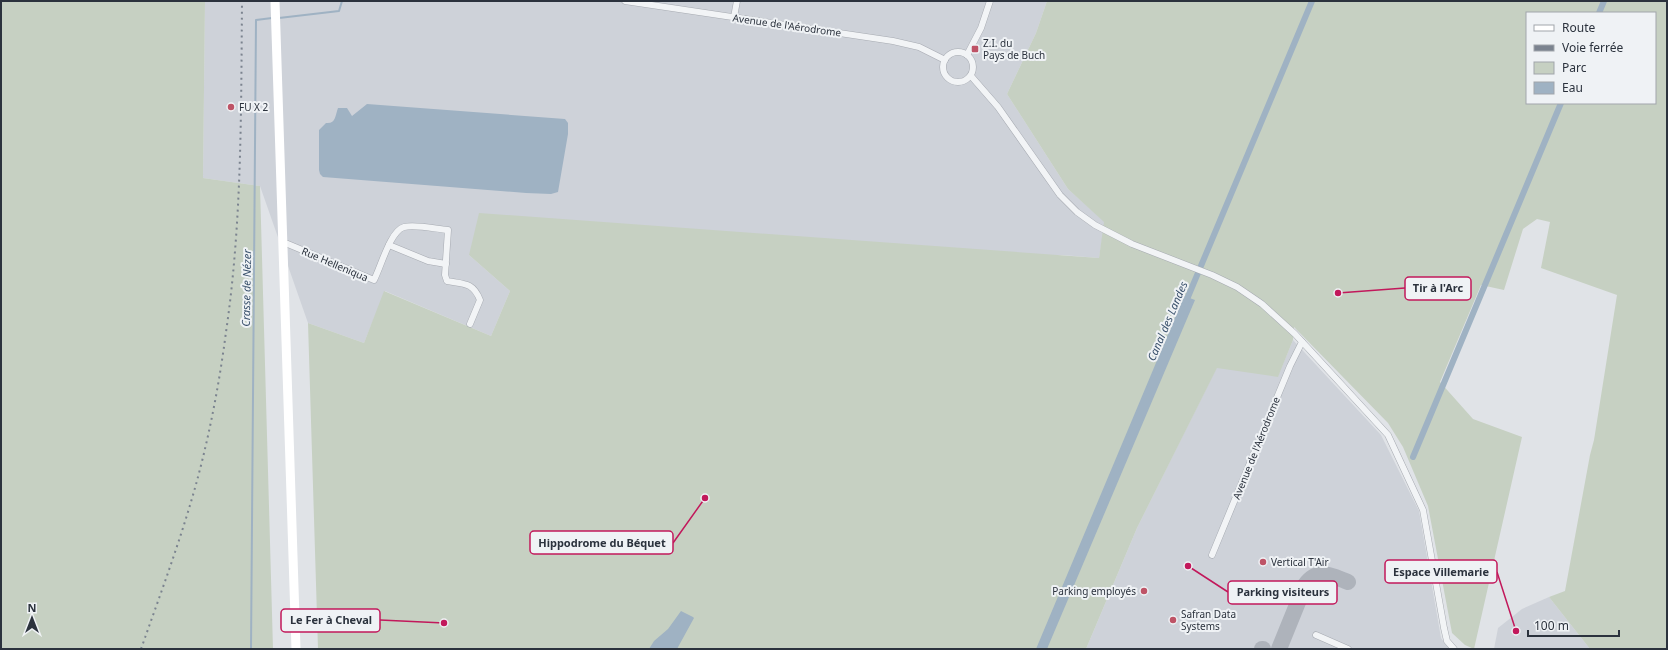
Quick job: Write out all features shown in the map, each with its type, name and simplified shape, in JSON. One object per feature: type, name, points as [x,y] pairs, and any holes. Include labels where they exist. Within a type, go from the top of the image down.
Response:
[{"type":"main road","points":[[275,1],[296,649]]},
{"type":"street","name":"Avenue de l'Aérodrome","points":[[625,1],[893,41],[919,47],[945,60]]},
{"type":"street","points":[[734,17],[737,1]]},
{"type":"street","points":[[967,55],[981,28],[990,1]]},
{"type":"street","points":[[957,52],[967,55],[973,67],[970,76],[964,81],[951,81],[944,74],[943,69],[945,60],[948,56],[957,52]]},
{"type":"street","points":[[970,76],[998,107],[1060,195],[1078,212],[1095,225],[1132,244],[1212,275],[1237,288],[1262,304],[1302,342],[1388,435],[1423,510],[1444,628],[1447,641],[1451,648]]},
{"type":"street","name":"Rue Helleniqua","points":[[283,242],[374,280],[394,233],[403,227],[411,226],[448,230],[445,275],[447,281],[469,284],[477,292],[480,300],[470,324]]},
{"type":"street","points":[[390,245],[428,261],[446,264]]},
{"type":"street","name":"Avenue de l'Aérodrome","points":[[1212,555],[1290,366],[1302,342]]},
{"type":"street","points":[[1316,635],[1348,649]]},
{"type":"shaded area","points":[[205,1],[1047,1],[1036,33],[1007,94],[1068,189],[1105,222],[1099,258],[1062,255],[469,255],[510,291],[491,336],[385,291],[364,343],[308,323],[260,186],[203,178]]},
{"type":"shaded area","points":[[1293,340],[1381,435],[1419,511],[1441,638],[1449,649],[1086,649],[1137,528],[1217,367],[1278,376]]},
{"type":"shaded area","points":[[1549,597],[1590,649],[1494,649],[1498,628],[1522,609]]},
{"type":"green space","points":[[1,1],[205,1],[203,178],[260,186],[273,649],[1,649]]},
{"type":"green space","points":[[1047,1],[1667,1],[1667,649],[1590,649],[1549,597],[1565,591],[1594,440],[1617,295],[1541,268],[1550,222],[1537,219],[1523,229],[1504,290],[1481,285],[1440,382],[1473,419],[1522,437],[1474,649],[1465,645],[1452,633],[1428,506],[1403,447],[1388,423],[1294,327],[1293,340],[1278,377],[1217,368],[1137,528],[1086,649],[318,649],[308,323],[364,343],[384,291],[491,336],[510,291],[469,255],[479,213],[1099,258],[1104,222],[1068,189],[1007,94],[1036,33]]},
{"type":"water","points":[[367,104],[565,119],[568,123],[568,134],[558,192],[551,194],[526,193],[323,177],[319,170],[319,130],[326,123],[333,121],[336,117],[338,108],[347,108],[352,116]]},
{"type":"water","points":[[1184,296],[1195,300],[1047,649],[1036,649]]},
{"type":"water","points":[[681,611],[694,618],[677,649],[649,649],[654,641],[668,629]]},
{"type":"waterway","name":"Crasse de Nézer","points":[[279,18],[339,11],[342,1]]},
{"type":"waterway","name":"Canal des Landes","points":[[1185,304],[1312,1]]},
{"type":"waterway","points":[[1599,12],[1604,1]]},
{"type":"waterway","name":"Crasse de Nézer","points":[[251,649],[256,20],[272,18]]},
{"type":"waterway","points":[[1413,457],[1561,104]]},
{"type":"taxiway","points":[[1279,649],[1305,585],[1310,579],[1315,576],[1325,574],[1348,582]]},
{"type":"railway","points":[[141,649],[175,553],[193,495],[208,435],[220,373],[231,291],[238,208],[241,125],[242,1]]},
{"type":"place","name":"Z.I. du Pays de Buch","points":[[975,49]]},
{"type":"place","name":"FU X 2","points":[[231,107]]},
{"type":"place","name":"Tir à l'Arc","points":[[1338,293]]},
{"type":"place","name":"Hippodrome du Béquet","points":[[705,498]]},
{"type":"place","name":"Vertical T'Air","points":[[1263,562]]},
{"type":"place","name":"Parking visiteurs","points":[[1188,566]]},
{"type":"place","name":"Parking employés","points":[[1144,591]]},
{"type":"place","name":"Safran Data Systems","points":[[1173,620]]},
{"type":"place","name":"Le Fer à Cheval","points":[[444,623]]},
{"type":"place","name":"Espace Villemarie","points":[[1516,631]]}]
